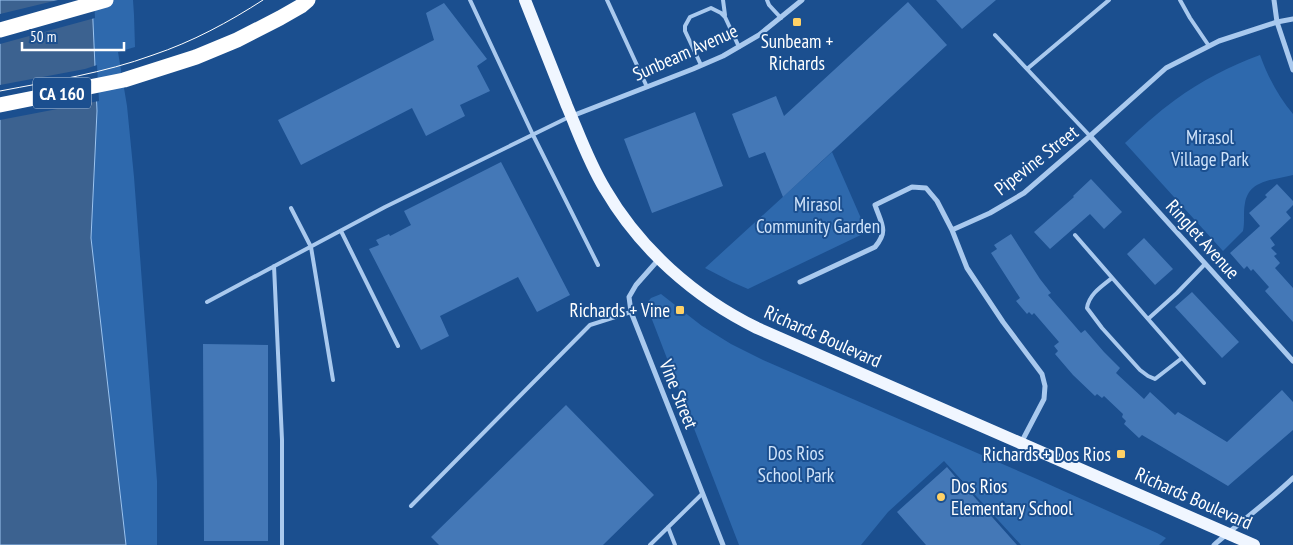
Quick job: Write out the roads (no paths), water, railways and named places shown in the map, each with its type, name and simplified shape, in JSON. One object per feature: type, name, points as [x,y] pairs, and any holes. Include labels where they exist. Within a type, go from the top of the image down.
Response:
[{"type":"highway","points":[[0,30],[106,0]]},
{"type":"highway","name":"CA 160","points":[[0,105],[124,80],[218,48],[280,18],[308,0]]},
{"type":"main road","name":"Richards Boulevard","points":[[525,0],[586,152],[604,188],[634,232],[659,259],[711,302],[745,322],[1254,545]]},
{"type":"street","name":"Sunbeam Avenue","points":[[572,116],[723,56],[759,35],[802,0]]},
{"type":"street","points":[[1274,0],[1277,22],[1293,70]]},
{"type":"street","name":"Pipevine Street","points":[[952,230],[990,213],[1024,194],[1166,68],[1219,41],[1277,22],[1293,19]]},
{"type":"street","name":"Ringlet Avenue","points":[[1090,136],[1293,361]]},
{"type":"street","points":[[800,282],[875,247],[881,240],[884,231],[876,205],[912,187],[926,188],[937,201],[952,230],[967,268],[1042,374],[1045,386],[1044,400],[1021,443]]},
{"type":"street","name":"Vine Street","points":[[659,259],[636,285],[629,297],[631,312],[722,545]]},
{"type":"street","points":[[1214,545],[1293,478]]},
{"type":"lane","points":[[470,0],[532,135],[598,265]]},
{"type":"lane","points":[[607,0],[647,87]]},
{"type":"lane","points":[[723,0],[725,17]]},
{"type":"lane","points":[[767,0],[781,18]]},
{"type":"lane","points":[[1027,69],[1108,0]]},
{"type":"lane","points":[[1180,0],[1209,46]]},
{"type":"lane","points":[[701,65],[685,31],[685,26],[690,17],[711,8],[722,13],[739,47]]},
{"type":"lane","points":[[995,36],[1090,136]]},
{"type":"lane","points":[[207,302],[385,207],[572,116]]},
{"type":"lane","points":[[290,208],[311,247],[333,380]]},
{"type":"lane","points":[[341,230],[398,346]]},
{"type":"lane","points":[[1075,235],[1204,383]]},
{"type":"lane","points":[[1148,319],[1205,264]]},
{"type":"lane","points":[[274,266],[282,440],[282,545]]},
{"type":"lane","points":[[1112,278],[1096,290],[1088,301],[1087,308],[1102,328],[1140,370],[1148,376],[1155,378],[1182,358]]},
{"type":"lane","points":[[411,506],[590,325],[631,312]]},
{"type":"lane","points":[[650,545],[702,494]]},
{"type":"lane","points":[[668,527],[675,545]]},
{"type":"tram line","points":[[0,91],[97,72],[153,55],[210,31],[263,0]]},
{"type":"place","name":"Sunbeam + Richards","points":[[797,22]]},
{"type":"place","name":"Richards + Vine","points":[[680,310]]},
{"type":"place","name":"Richards + Dos Rios","points":[[1121,454]]},
{"type":"place","name":"Dos Rios Elementary School","points":[[941,497]]},
{"type":"park label","name":"Mirasol Village Park","points":[[1210,148]]},
{"type":"park label","name":"Mirasol Community Garden","points":[[818,215]]},
{"type":"park label","name":"Dos Rios School Park","points":[[796,464]]}]
